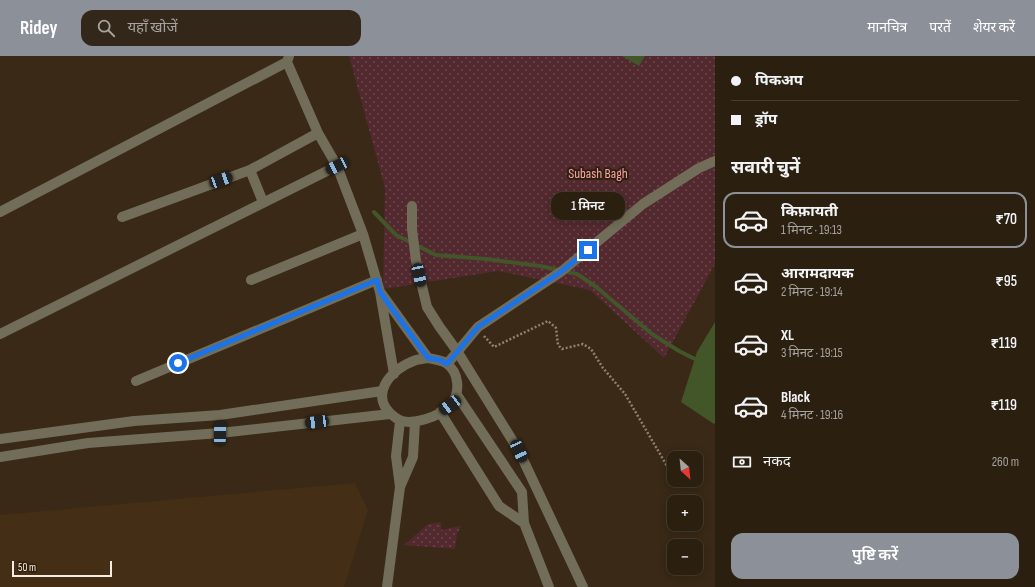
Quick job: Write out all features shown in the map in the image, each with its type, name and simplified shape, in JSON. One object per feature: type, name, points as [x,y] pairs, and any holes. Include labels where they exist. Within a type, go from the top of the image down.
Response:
[{"type":"street","points":[[0,212],[288,59],[318,133],[337,166],[363,234],[380,292],[394,374]]},
{"type":"street","points":[[122,217],[250,170],[318,133]]},
{"type":"street","points":[[447,364],[478,327],[562,271],[643,204],[699,168],[715,162]]},
{"type":"street","points":[[0,334],[337,166]]},
{"type":"street","points":[[250,170],[263,202]]},
{"type":"street","points":[[412,206],[412,229],[416,261],[427,307],[457,351],[519,451],[583,587]]},
{"type":"street","points":[[251,280],[363,234]]},
{"type":"street","points":[[136,380],[377,280]]},
{"type":"street","points":[[380,292],[428,358]]},
{"type":"street","points":[[428,358],[440,360],[447,364],[453,371],[457,378],[456,395],[450,405],[440,412],[415,422],[400,421],[390,414],[383,402],[382,391],[386,382],[394,374],[416,361],[428,358]]},
{"type":"street","points":[[0,439],[86,426],[220,415],[382,391]]},
{"type":"street","points":[[456,395],[522,492],[524,522],[549,587]]},
{"type":"street","points":[[440,412],[499,506],[524,522]]},
{"type":"street","points":[[0,457],[88,443],[220,433],[390,414]]},
{"type":"street","points":[[220,415],[220,433]]},
{"type":"street","points":[[387,587],[400,487],[396,456],[400,421]]},
{"type":"street","points":[[400,487],[413,457],[415,422]]},
{"type":"street","points":[[86,426],[88,443]]},
{"type":"path","points":[[478,327],[494,347],[548,321],[556,328],[558,345],[562,350],[578,345],[587,345],[595,354],[603,368],[625,394],[667,466]]},
{"type":"shaded area","points":[[622,56],[645,56],[639,66]]},
{"type":"shaded area","points":[[715,322],[714,424],[681,402],[697,352]]},
{"type":"shaded area","points":[[355,483],[368,510],[344,587],[0,587],[0,515]]},
{"type":"green space","name":"Subash Bagh","points":[[349,56],[715,56],[715,264],[664,358],[590,290],[498,271],[383,289],[385,188]]},
{"type":"green space","points":[[441,522],[441,530],[461,526],[457,534],[455,549],[404,545],[428,524]]},
{"type":"waterway","points":[[374,212],[396,235],[436,255],[486,259],[540,266],[577,274],[595,286],[652,334],[679,351],[699,361]]},
{"type":"route","points":[[178,363],[377,280],[380,292],[428,358],[440,360],[447,364],[478,327],[562,271],[588,250]]}]
